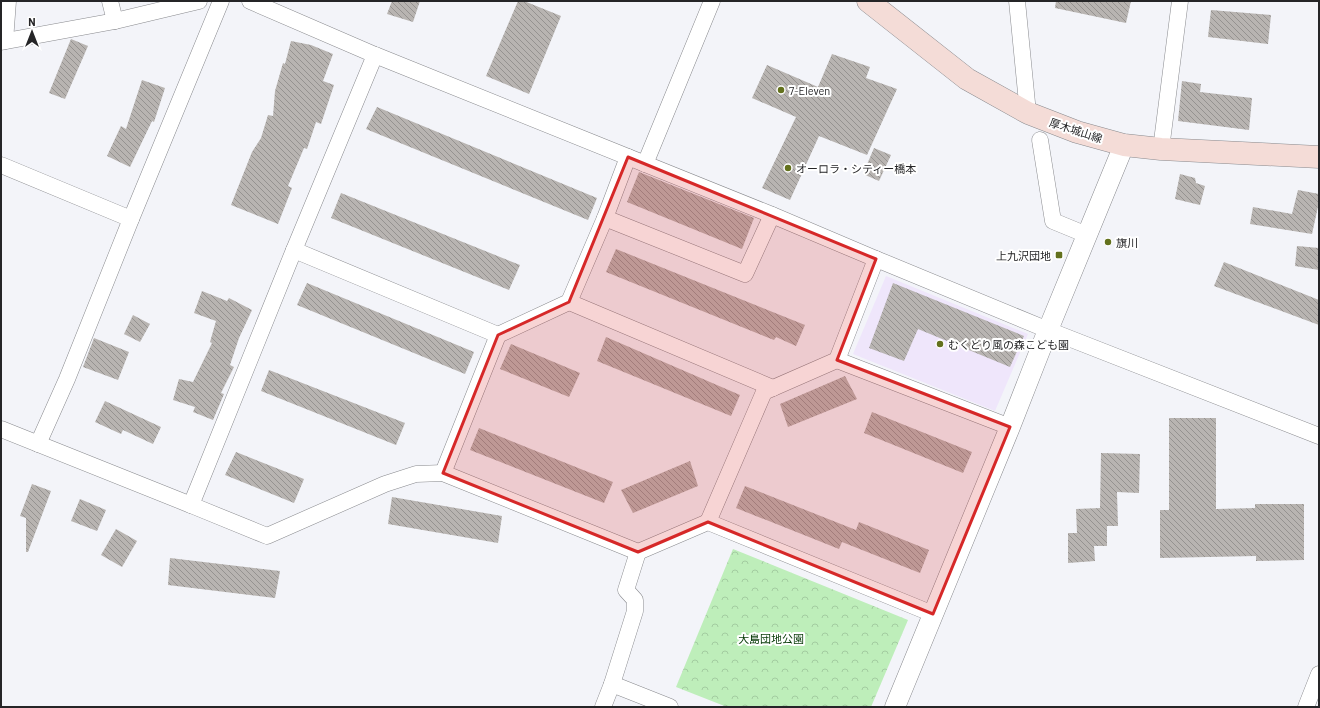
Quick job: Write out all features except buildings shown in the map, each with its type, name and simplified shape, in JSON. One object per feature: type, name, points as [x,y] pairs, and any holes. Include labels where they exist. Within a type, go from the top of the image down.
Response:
[{"type":"main road","name":"厚木城山線","points":[[868,1],[967,79],[1028,113],[1077,132],[1124,144],[1161,149],[1319,156]]},
{"type":"street","points":[[8,1],[3,41],[115,21],[198,1]]},
{"type":"street","points":[[110,1],[115,21]]},
{"type":"street","points":[[38,444],[67,379],[221,1]]},
{"type":"street","points":[[250,1],[375,55],[772,215],[1048,330],[1319,436]]},
{"type":"street","points":[[645,164],[712,1]]},
{"type":"street","points":[[1017,1],[1028,113]]},
{"type":"street","points":[[1161,149],[1180,1]]},
{"type":"street","points":[[191,505],[375,55]]},
{"type":"street","points":[[1040,140],[1053,222],[1087,235]]},
{"type":"street","points":[[895,707],[1124,144]]},
{"type":"street","points":[[443,473],[498,335],[569,302],[605,218],[628,157]]},
{"type":"street","points":[[1,165],[131,219]]},
{"type":"street","points":[[605,218],[745,274],[772,215]]},
{"type":"street","points":[[294,250],[498,335]]},
{"type":"street","points":[[837,360],[876,259]]},
{"type":"street","points":[[569,302],[773,388]]},
{"type":"street","points":[[1,429],[268,536],[384,484],[416,474],[443,473],[638,552],[708,522],[764,392],[837,360],[1010,427]]},
{"type":"street","points":[[708,522],[933,614]]},
{"type":"street","points":[[603,707],[612,684],[635,611],[635,600],[626,590],[638,552]]},
{"type":"street","points":[[1311,703],[1319,674]]},
{"type":"street","points":[[612,684],[670,707]]},
{"type":"highlighted area","points":[[628,157],[876,259],[837,360],[1010,427],[933,614],[708,522],[638,552],[443,473],[498,335],[569,302]]},
{"type":"shaded area","name":"むくどり風の森こども園","points":[[886,276],[1028,334],[995,411],[853,354]]},
{"type":"green space","name":"大島団地公園","points":[[733,549],[908,620],[871,707],[727,707],[676,687]]},
{"type":"place","name":"7-Eleven","points":[[781,90]]},
{"type":"place","name":"オーロラ・シティー橋本","points":[[788,168]]},
{"type":"place","name":"旗川","points":[[1108,242]]},
{"type":"place","name":"上九沢団地","points":[[1059,255]]},
{"type":"place","name":"むくどり風の森こども園","points":[[940,344]]}]
